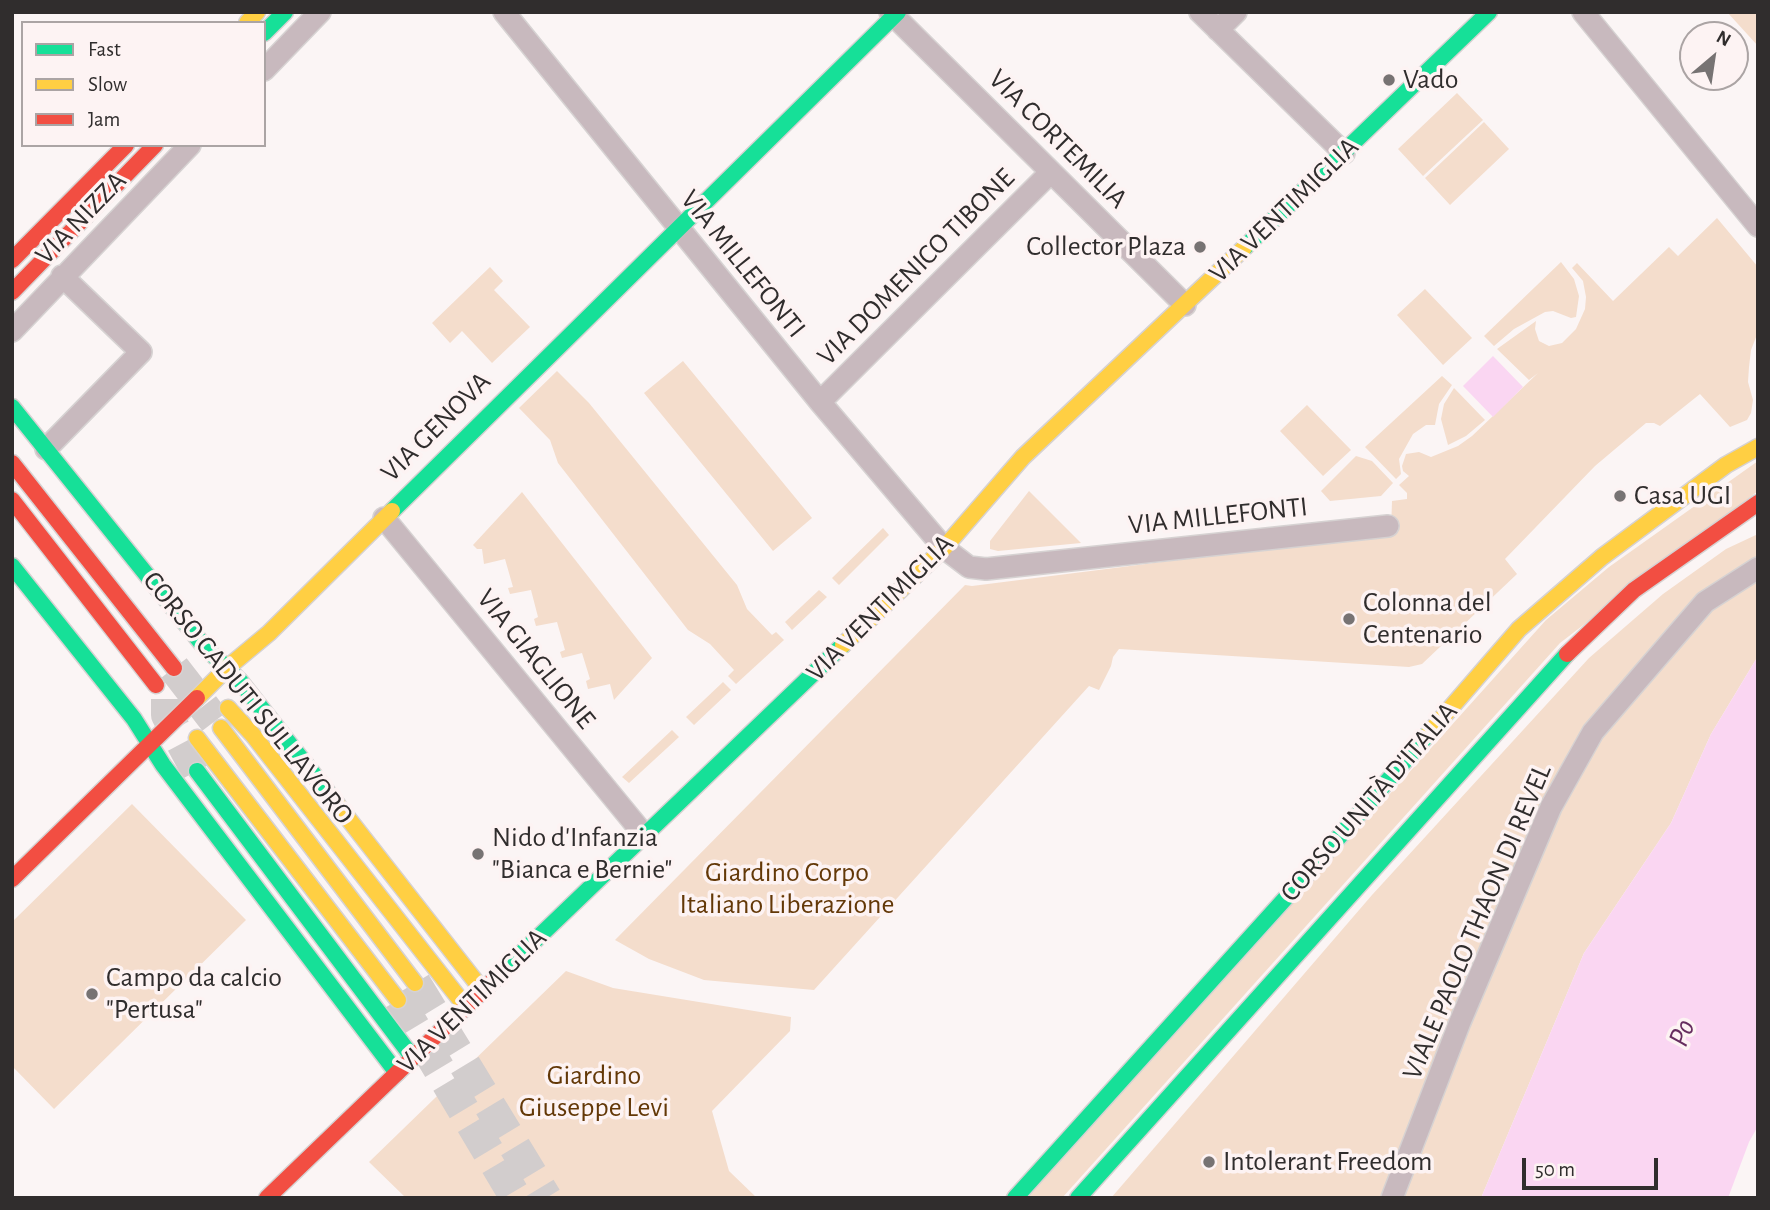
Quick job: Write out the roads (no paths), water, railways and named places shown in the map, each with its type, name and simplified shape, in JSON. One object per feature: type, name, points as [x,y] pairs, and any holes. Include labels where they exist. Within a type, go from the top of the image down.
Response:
[{"type":"street","points":[[266,31],[285,12]]},
{"type":"street","points":[[266,68],[320,12]]},
{"type":"street","name":"VIA MILLEFONTI","points":[[504,12],[820,402],[944,548],[969,568],[986,569],[1388,526]]},
{"type":"street","points":[[1200,12],[1344,153]]},
{"type":"street","points":[[1218,30],[1236,12]]},
{"type":"street","name":"VIA VENTIMIGLIA","points":[[267,1198],[944,548],[1023,457],[1185,306],[1489,12]]},
{"type":"street","points":[[1583,12],[1758,226]]},
{"type":"street","name":"VIA GENOVA","points":[[12,879],[228,668],[269,633],[894,14]]},
{"type":"street","name":"VIA CORTEMILIA","points":[[894,14],[1185,306]]},
{"type":"street","name":"VIA NIZZA","points":[[12,260],[124,147]]},
{"type":"street","points":[[12,292],[153,147]]},
{"type":"street","name":"VIA NIZZA","points":[[12,331],[188,147]]},
{"type":"street","name":"VIA DOMENICO TIBONE","points":[[820,402],[1051,172]]},
{"type":"street","points":[[46,449],[141,352],[62,276]]},
{"type":"street","name":"CORSO CADUTI SUL LAVORO","points":[[12,407],[203,645],[228,668],[483,991]]},
{"type":"street","name":"CORSO UNITÀ D'ITALIA","points":[[1015,1198],[1301,881],[1519,629],[1602,557],[1726,465],[1758,447]]},
{"type":"street","points":[[12,463],[174,668]]},
{"type":"street","points":[[12,500],[156,685]]},
{"type":"street","name":"CORSO UNITÀ D'ITALIA","points":[[1078,1198],[1558,663],[1634,590],[1758,503]]},
{"type":"street","name":"VIA GIAGLIONE","points":[[384,518],[645,835]]},
{"type":"street","points":[[12,566],[151,744],[163,765],[397,1073]]},
{"type":"street","name":"VIALE PAOLO THAON DI REVEL","points":[[1392,1198],[1460,1022],[1546,819],[1592,732],[1705,602],[1758,568]]},
{"type":"street","points":[[228,708],[253,735],[466,1007]]},
{"type":"street","points":[[215,721],[415,984]]},
{"type":"street","points":[[197,738],[398,1000]]},
{"type":"street","points":[[197,771],[413,1058]]},
{"type":"water","points":[[1493,356],[1523,387],[1493,417],[1463,386]]},
{"type":"water","name":"Po","points":[[1758,656],[1758,1126],[1749,1142],[1728,1198],[1481,1198],[1584,953],[1671,823],[1711,734]]},
{"type":"tunnel","points":[[174,668],[215,721]]},
{"type":"tunnel","points":[[167,699],[167,715],[197,771]]},
{"type":"tunnel","points":[[415,983],[546,1198]]},
{"type":"tunnel","points":[[398,1000],[516,1198]]},
{"type":"place","name":"Vado","points":[[1389,80]]},
{"type":"place","name":"Collector Plaza","points":[[1200,247]]},
{"type":"place","name":"Casa UGI","points":[[1620,496]]},
{"type":"place","name":"Colonna del Centenario","points":[[1349,619]]},
{"type":"place","name":"Nido d'Infanzia \"Bianca e Bernie\"","points":[[478,854]]},
{"type":"place","name":"Campo da calcio \"Pertusa\"","points":[[92,994]]},
{"type":"place","name":"Intolerant Freedom","points":[[1209,1162]]},
{"type":"park label","name":"Giardino Corpo Italiano Liberazione","points":[[787,889]]},
{"type":"park label","name":"Giardino Giuseppe Levi","points":[[594,1092]]}]
